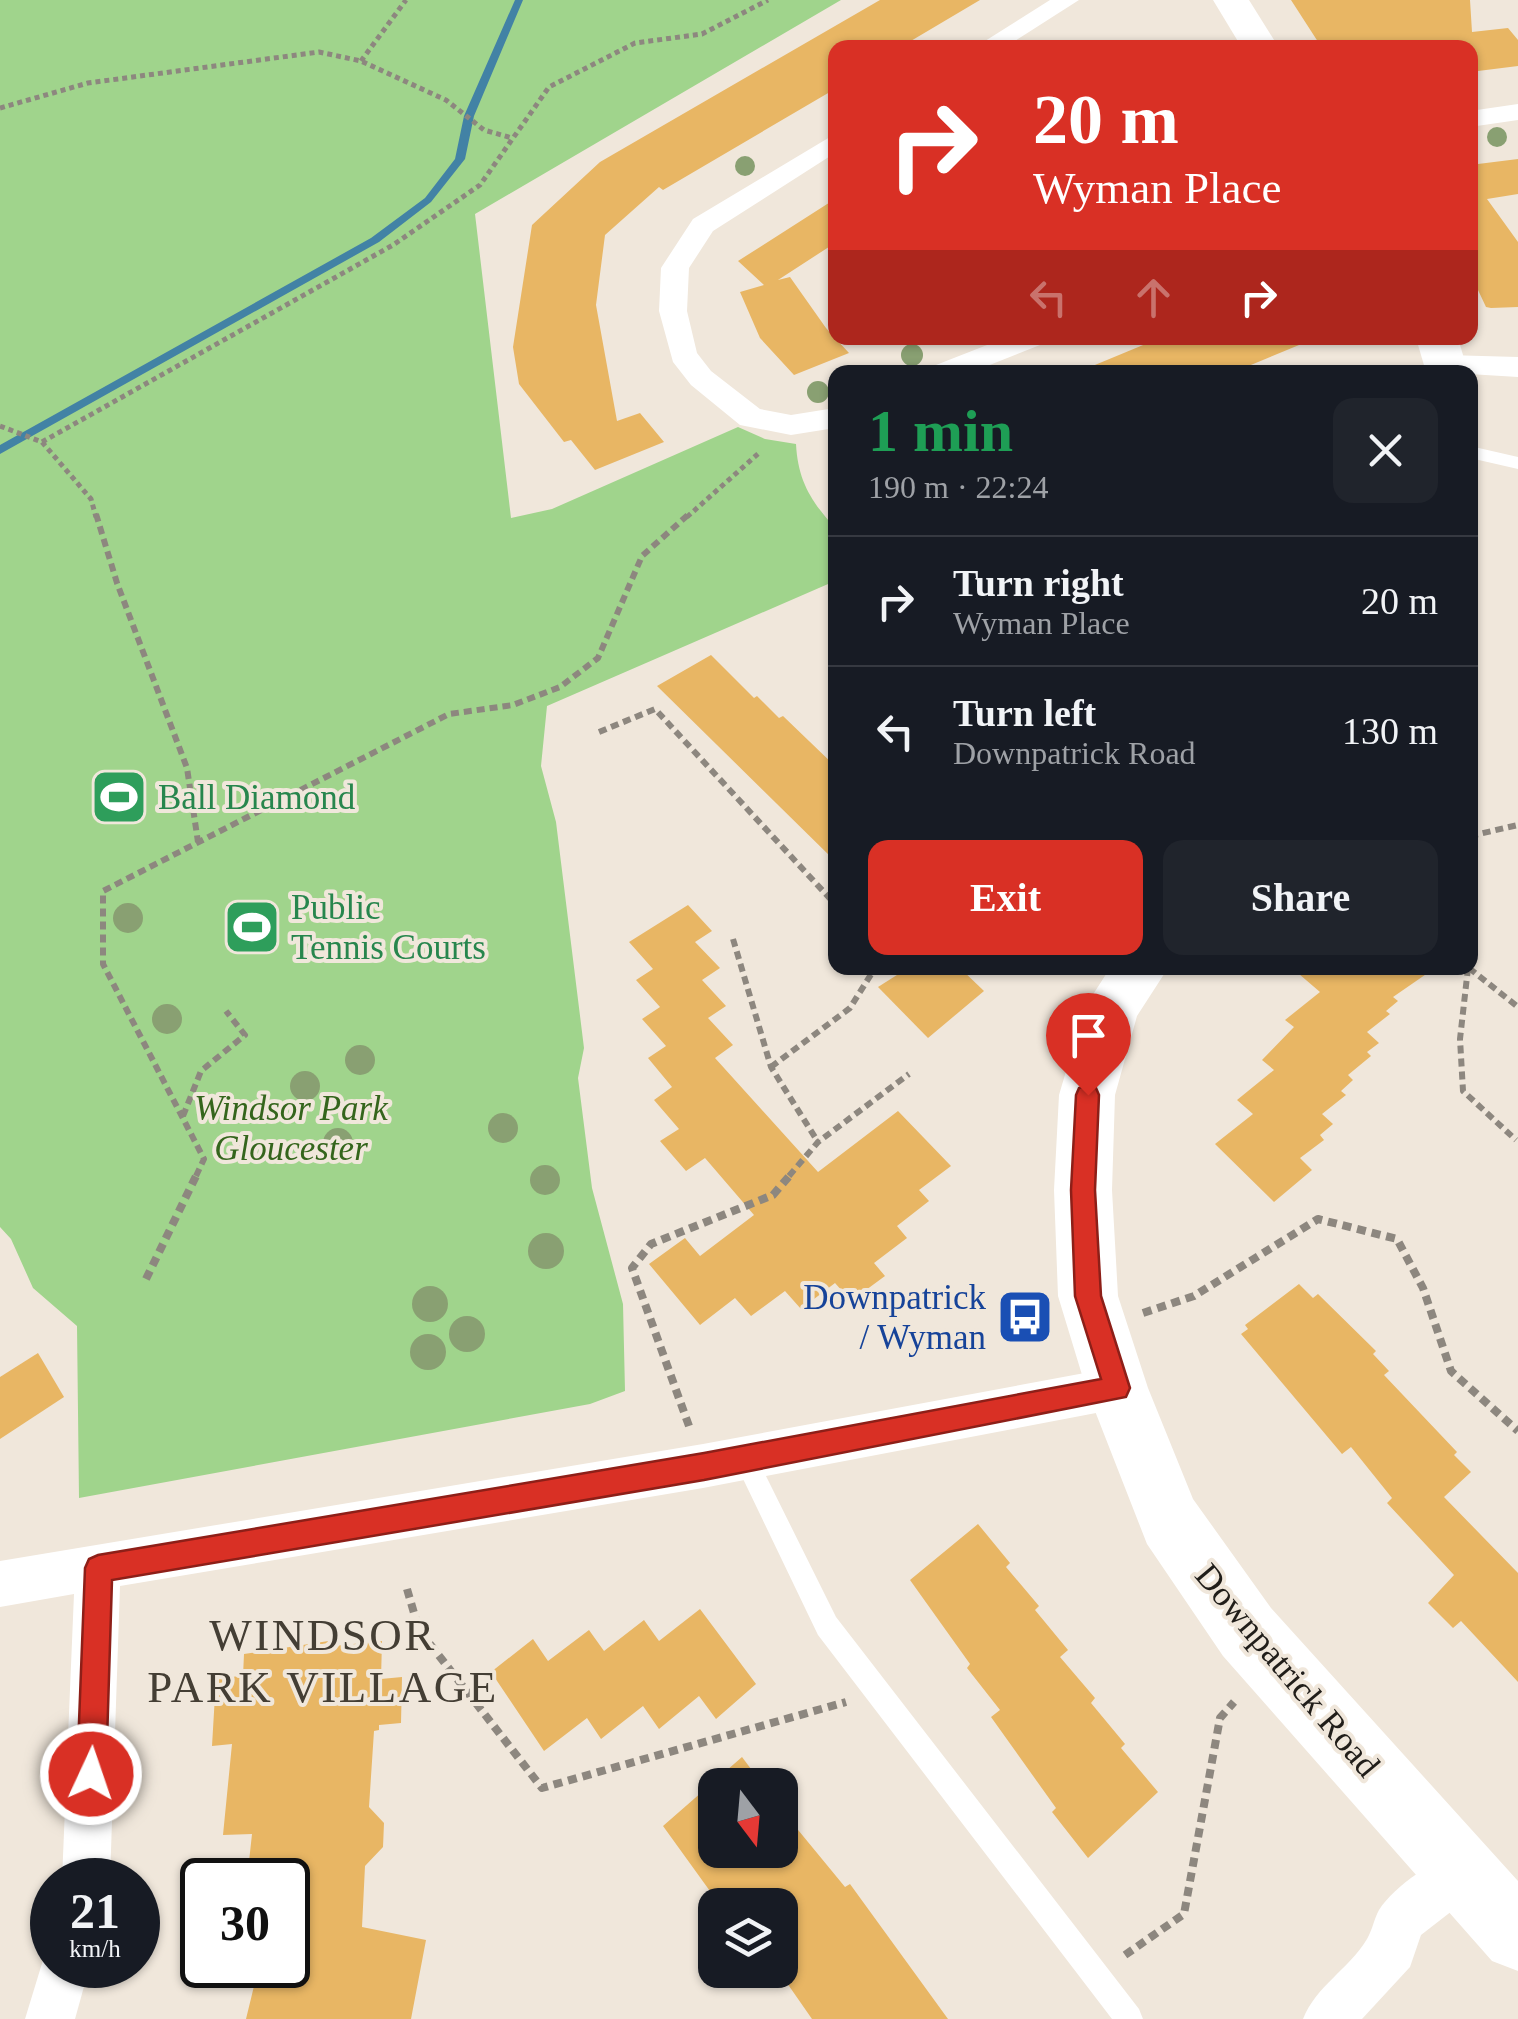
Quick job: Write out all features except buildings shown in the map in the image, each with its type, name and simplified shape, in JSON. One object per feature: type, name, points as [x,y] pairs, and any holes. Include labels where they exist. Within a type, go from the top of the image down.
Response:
[{"type":"street","points":[[1000,40],[1067,0]]},
{"type":"street","points":[[1230,0],[1256,40]]},
{"type":"street","points":[[1478,118],[1518,112]]},
{"type":"street","points":[[828,146],[703,225],[675,268],[673,311],[682,355],[701,378],[751,418],[791,425],[828,419]]},
{"type":"street","points":[[963,365],[1013,345]]},
{"type":"street","points":[[1443,358],[1518,367]]},
{"type":"street","name":"Downpatrick Road","points":[[1136,975],[1112,1007],[1088,1095],[1083,1190],[1088,1296],[1117,1388],[1170,1522],[1247,1632],[1518,1936]]},
{"type":"street","points":[[0,1584],[724,1462],[1117,1388]]},
{"type":"street","points":[[87,1858],[98,1568]]},
{"type":"street","points":[[1328,2019],[1392,1949],[1395,1930],[1404,1918],[1462,1873]]},
{"type":"street","points":[[50,2019],[59,1988]]},
{"type":"lane","points":[[1478,454],[1518,463]]},
{"type":"lane","points":[[724,1462],[827,1626],[1129,2019]]},
{"type":"path","points":[[361,61],[406,0]]},
{"type":"path","points":[[41,441],[392,245],[480,186],[549,87],[634,43],[702,34],[768,0]]},
{"type":"path","points":[[0,108],[88,83],[320,52],[361,61],[454,106],[484,130],[512,138]]},
{"type":"path","points":[[146,1279],[204,1159],[103,964],[103,890],[449,714],[513,705],[560,687],[598,658],[642,556],[791,425]]},
{"type":"path","points":[[3,427],[41,441],[91,499],[117,583],[186,768],[198,842]]},
{"type":"path","points":[[598,732],[655,709],[828,896]]},
{"type":"path","points":[[1478,834],[1518,824]]},
{"type":"path","points":[[732,940],[771,1068],[818,1142]]},
{"type":"path","points":[[771,1068],[850,1008],[870,975]]},
{"type":"path","points":[[1467,975],[1460,1039],[1463,1092],[1516,1140]]},
{"type":"path","points":[[1477,975],[1518,1006]]},
{"type":"path","points":[[182,1117],[201,1070],[245,1035],[226,1011]]},
{"type":"path","points":[[724,1462],[632,1268],[651,1244],[773,1195],[818,1142],[909,1074]]},
{"type":"path","points":[[1165,1306],[1194,1296],[1318,1220],[1397,1239],[1423,1288],[1451,1371],[1518,1431]]},
{"type":"path","points":[[406,1590],[419,1630],[542,1788],[877,1692]]},
{"type":"path","points":[[1096,1976],[1184,1914],[1220,1718],[1272,1660]]},
{"type":"green space","name":"Windsor Park Gloucester","points":[[0,0],[841,0],[475,214],[511,518],[552,509],[738,427],[765,439],[796,444],[807,490],[828,520],[828,584],[547,706],[541,766],[556,822],[584,1048],[578,1078],[592,1188],[623,1304],[625,1391],[590,1404],[79,1498],[77,1326],[33,1288],[11,1239],[0,1227]]},
{"type":"waterway","points":[[0,450],[375,240],[428,200],[460,159],[469,116],[519,0]]},
{"type":"place","name":"Ball Diamond","points":[[119,797]]},
{"type":"place","name":"Public Tennis Courts","points":[[252,927]]},
{"type":"place","name":"Downpatrick / Wyman","points":[[1025,1317]]},
{"type":"district","name":"WINDSOR PARK VILLAGE","points":[[323,1660]]},
{"type":"route","points":[[91,1774],[98,1568],[704,1466],[1117,1388],[1088,1296],[1083,1190],[1088,1095]]}]
